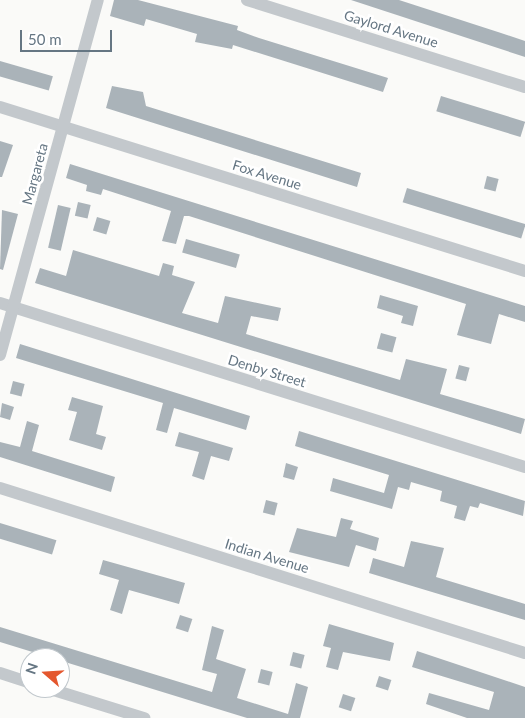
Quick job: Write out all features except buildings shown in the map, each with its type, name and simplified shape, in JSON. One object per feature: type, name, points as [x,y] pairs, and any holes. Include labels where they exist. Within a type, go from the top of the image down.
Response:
[{"type":"street","name":"Margareta","points":[[0,355],[98,0]]},
{"type":"street","name":"Gaylord Avenue","points":[[247,0],[525,87]]},
{"type":"street","name":"Fox Avenue","points":[[0,107],[525,271]]},
{"type":"street","name":"Denby Street","points":[[0,304],[525,467]]},
{"type":"street","name":"Indian Avenue","points":[[0,488],[525,652]]},
{"type":"street","points":[[0,673],[20,680]]},
{"type":"street","points":[[70,695],[144,718]]}]
